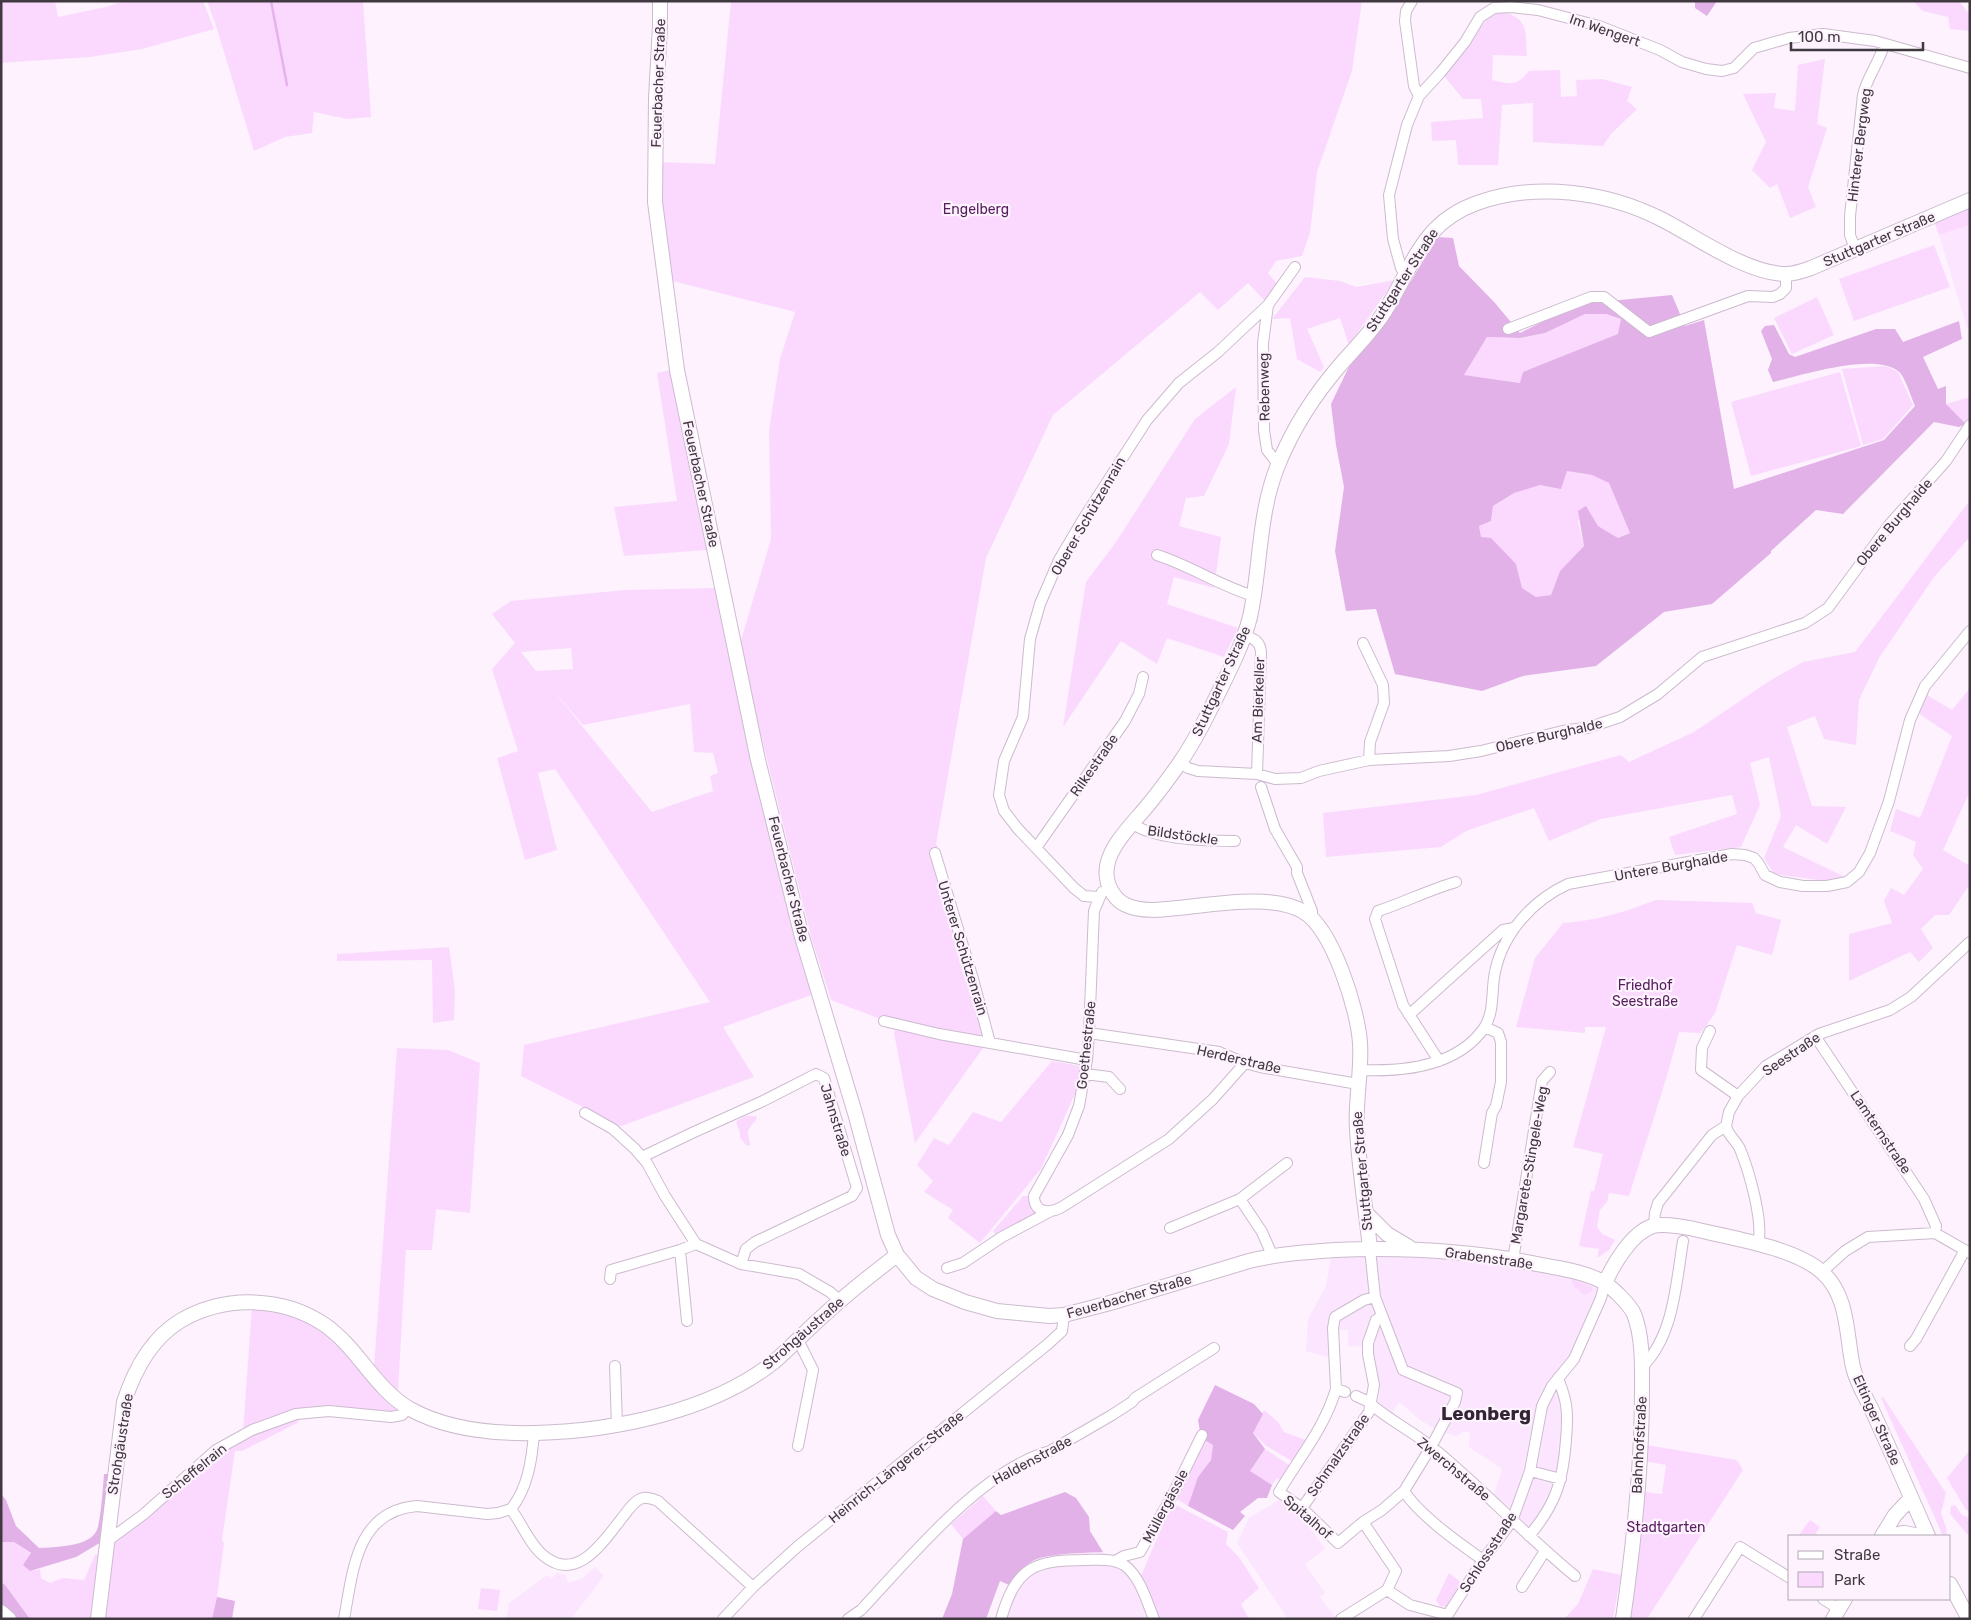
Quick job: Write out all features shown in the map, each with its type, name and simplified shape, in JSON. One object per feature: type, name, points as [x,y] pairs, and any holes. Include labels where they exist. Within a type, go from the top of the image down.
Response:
[{"type":"main road","name":"Feuerbacher Straße","points":[[660,1],[656,98],[655,202],[677,370],[758,760],[802,936],[888,1235],[897,1255],[916,1278],[933,1289],[965,1302],[997,1311],[1028,1316],[1064,1315],[1272,1255],[1370,1249]]},
{"type":"main road","name":"Stuttgarter Straße","points":[[1370,1249],[1357,1127],[1360,1041],[1350,995],[1335,954],[1322,929],[1312,918],[1292,906],[1276,902],[1163,910],[1140,909],[1125,905],[1116,898],[1106,875],[1108,862],[1116,844],[1180,762],[1206,717],[1244,635],[1254,596],[1268,494],[1278,464],[1298,422],[1319,391],[1381,318],[1429,235],[1441,222],[1455,212],[1493,198],[1525,191],[1558,192],[1583,195],[1634,207],[1660,218],[1739,261],[1764,270],[1786,274],[1811,268],[1970,200]]},
{"type":"main road","points":[[1366,1214],[1387,1234],[1414,1249]]},
{"type":"main road","points":[[1605,1283],[1612,1267],[1627,1248],[1640,1234],[1654,1226]]},
{"type":"main road","name":"Eltinger Straße","points":[[1654,1226],[1686,1228],[1758,1245],[1797,1257],[1822,1272],[1838,1293],[1845,1313],[1856,1378],[1873,1410],[1928,1535]]},
{"type":"main road","name":"Grabenstraße","points":[[1370,1249],[1414,1249],[1474,1254],[1569,1271],[1592,1277],[1605,1283]]},
{"type":"main road","name":"Strohgäustraße","points":[[98,1619],[120,1425],[128,1388],[140,1362],[150,1349],[180,1321],[221,1306],[252,1301],[281,1305],[306,1314],[325,1325],[341,1338],[383,1386],[408,1408],[442,1422],[466,1427],[534,1434],[617,1426],[641,1421],[680,1409],[732,1388],[774,1361],[840,1301],[897,1255]]},
{"type":"main road","name":"Bahnhofstraße","points":[[1605,1283],[1629,1305],[1634,1315],[1639,1332],[1642,1367],[1641,1447],[1623,1619]]},
{"type":"main road","points":[[1883,1535],[1895,1515],[1912,1498]]},
{"type":"main road","points":[[1893,1535],[1904,1533],[1915,1535]]},
{"type":"main road","points":[[1951,1586],[1970,1619]]},
{"type":"main road","points":[[1,1612],[9,1619]]},
{"type":"street","points":[[1412,1],[1406,11],[1405,21],[1414,86],[1419,96]]},
{"type":"street","name":"Im Wengert","points":[[1406,275],[1401,268],[1395,246],[1389,208],[1389,195],[1398,154],[1419,96],[1465,42],[1480,18],[1494,4],[1538,10],[1599,26],[1660,50],[1682,62],[1706,69],[1722,70],[1734,68],[1754,48],[1789,38],[1823,34],[1856,38],[1970,68]]},
{"type":"street","name":"Hinterer Bergweg","points":[[1855,249],[1850,235],[1850,216],[1863,95],[1867,81],[1881,57],[1884,45]]},
{"type":"street","name":"Oberer Schützenrain","points":[[1099,897],[1084,896],[1074,888],[1018,829],[1004,811],[999,795],[1004,762],[1023,717],[1030,639],[1040,604],[1059,560],[1077,529],[1147,420],[1180,384],[1218,352],[1268,305],[1295,267]]},
{"type":"street","points":[[1508,329],[1591,297],[1604,297],[1649,332],[1748,296],[1773,296],[1780,294],[1786,288],[1786,274]]},
{"type":"street","name":"Rebenweg","points":[[1268,305],[1263,342],[1264,430],[1267,450],[1278,464]]},
{"type":"street","name":"Obere Burghalde","points":[[1180,762],[1188,768],[1198,771],[1257,774],[1275,779],[1301,778],[1318,771],[1369,760],[1449,756],[1481,751],[1567,730],[1587,728],[1620,717],[1658,694],[1702,657],[1806,623],[1828,608],[1888,525],[1946,461],[1970,425]]},
{"type":"street","points":[[1157,555],[1198,570],[1232,589],[1254,596]]},
{"type":"street","name":"Untere Burghalde","points":[[1485,1027],[1490,1012],[1500,952],[1514,928],[1541,901],[1553,891],[1568,884],[1732,854],[1754,858],[1765,874],[1780,882],[1803,886],[1827,886],[1847,882],[1860,872],[1870,853],[1889,801],[1910,720],[1925,686],[1970,631]]},
{"type":"street","name":"Am Bierkeller","points":[[1244,635],[1255,639],[1260,644],[1257,774]]},
{"type":"street","points":[[1363,643],[1383,684],[1384,703],[1370,742],[1369,760]]},
{"type":"street","name":"Rilkestraße","points":[[1036,848],[1125,721],[1140,694],[1143,677]]},
{"type":"street","points":[[1261,787],[1275,829],[1297,866],[1297,873],[1312,911],[1312,918]]},
{"type":"street","name":"Bildstöckle","points":[[1133,824],[1140,829],[1168,836],[1204,841],[1235,841]]},
{"type":"street","name":"Unterer Schützenrain","points":[[934,853],[971,969],[990,1043]]},
{"type":"street","points":[[1439,1061],[1403,1005],[1375,919],[1378,911],[1408,901],[1427,890],[1456,882]]},
{"type":"street","name":"Goethestraße","points":[[1053,1211],[1038,1209],[1034,1203],[1034,1196],[1068,1135],[1078,1106],[1087,1060],[1094,910],[1099,897],[1108,883]]},
{"type":"street","name":"Untere Burghalde","points":[[1409,1015],[1503,930],[1514,928]]},
{"type":"street","name":"Seestraße","points":[[1726,1126],[1729,1112],[1738,1096],[1766,1066],[1815,1036],[1890,1010],[1911,997],[1970,942]]},
{"type":"street","points":[[884,1021],[916,1029],[1087,1060]]},
{"type":"street","points":[[1358,1077],[1424,1066],[1439,1061],[1458,1053],[1485,1027],[1498,1033],[1501,1042],[1501,1082],[1496,1106],[1492,1113],[1484,1162]]},
{"type":"street","points":[[1710,1031],[1702,1048],[1701,1070],[1738,1096]]},
{"type":"street","name":"Herderstraße","points":[[1089,1033],[1219,1052],[1245,1063],[1358,1077]]},
{"type":"street","name":"Lamternstraße","points":[[1815,1036],[1900,1160],[1924,1199],[1936,1226],[1935,1234]]},
{"type":"street","points":[[947,1268],[963,1264],[1002,1237],[1053,1211],[1168,1139],[1213,1098],[1245,1063]]},
{"type":"street","name":"Margarete-Stingele-Weg","points":[[1513,1260],[1542,1081],[1550,1072]]},
{"type":"street","name":"Jahnstraße","points":[[642,1157],[692,1132],[763,1101],[816,1074],[824,1078],[857,1188],[852,1196],[755,1242],[746,1249],[741,1264]]},
{"type":"street","points":[[1085,1074],[1108,1077],[1120,1089]]},
{"type":"street","points":[[585,1113],[613,1129],[642,1157],[696,1244],[741,1264],[799,1274],[830,1292],[840,1301]]},
{"type":"street","points":[[1654,1226],[1658,1203],[1712,1135],[1726,1126],[1727,1132],[1740,1147],[1750,1180],[1760,1226],[1758,1245]]},
{"type":"street","points":[[1170,1228],[1240,1200],[1287,1163]]},
{"type":"street","points":[[1240,1200],[1262,1232],[1272,1255]]},
{"type":"street","points":[[1822,1272],[1844,1251],[1868,1237],[1935,1234],[1967,1251],[1916,1339],[1910,1346]]},
{"type":"street","points":[[1642,1367],[1650,1359],[1664,1334],[1684,1241]]},
{"type":"street","points":[[610,1278],[610,1270],[696,1244]]},
{"type":"street","points":[[1341,1619],[1386,1590],[1396,1571],[1363,1522],[1382,1510],[1404,1491],[1432,1447],[1455,1402],[1457,1393],[1403,1370],[1375,1297],[1370,1249]]},
{"type":"street","points":[[680,1250],[687,1320]]},
{"type":"street","name":"Schlossstraße","points":[[1386,1590],[1410,1605],[1446,1617],[1483,1560],[1512,1521],[1530,1472],[1542,1406],[1546,1395],[1574,1359],[1601,1298],[1605,1283]]},
{"type":"street","name":"Spitalhof","points":[[1363,1522],[1338,1543],[1302,1508],[1279,1492],[1327,1414],[1338,1391],[1335,1317],[1364,1300],[1375,1297]]},
{"type":"street","name":"Heinrich-Längerer-Straße","points":[[730,1616],[753,1587],[838,1513],[1048,1344],[1062,1331],[1064,1315]]},
{"type":"street","name":"Schmalzstraße","points":[[1302,1508],[1369,1412],[1374,1385],[1368,1354],[1368,1343],[1376,1320],[1382,1316]]},
{"type":"street","points":[[798,1340],[813,1370],[798,1446]]},
{"type":"street","name":"Haldenstraße","points":[[848,1619],[862,1610],[950,1518],[997,1477],[1050,1451],[1112,1415],[1135,1398],[1214,1348]]},
{"type":"street","points":[[615,1366],[617,1426]]},
{"type":"street","points":[[1530,1536],[1546,1516],[1560,1479],[1564,1461],[1566,1404],[1558,1378]]},
{"type":"street","name":"Zwerchstraße","points":[[1356,1396],[1432,1447],[1545,1551],[1576,1576]]},
{"type":"street","name":"Scheffelrain","points":[[106,1542],[144,1514],[216,1450],[252,1430],[296,1414],[329,1411],[391,1417],[402,1415],[408,1408]]},
{"type":"street","points":[[344,1619],[360,1547],[367,1534],[383,1516],[406,1507],[417,1506],[487,1514],[511,1509],[523,1491],[533,1450],[534,1434]]},
{"type":"street","name":"Müllergässle","points":[[1115,1561],[1124,1556],[1140,1552],[1172,1496],[1202,1435]]},
{"type":"street","points":[[1530,1472],[1560,1479]]},
{"type":"street","points":[[1404,1491],[1434,1522],[1483,1560]]},
{"type":"street","points":[[511,1509],[542,1555],[553,1563],[564,1566],[578,1563],[590,1555],[630,1507],[640,1498],[648,1497],[658,1501],[753,1587]]},
{"type":"street","points":[[1694,1619],[1740,1547],[1788,1577]]},
{"type":"street","points":[[1522,1587],[1545,1551]]},
{"type":"street","points":[[1001,1619],[1015,1583],[1034,1566],[1047,1562],[1072,1560],[1115,1561],[1124,1566],[1135,1578],[1154,1619]]},
{"type":"street","points":[[1825,1600],[1839,1609]]},
{"type":"street","points":[[862,1610],[868,1619]]},
{"type":"shaded area","points":[[1695,1],[1717,1],[1707,16],[1695,8]]},
{"type":"shaded area","points":[[1970,225],[1970,327],[1967,328],[1939,235]]},
{"type":"shaded area","points":[[1437,237],[1453,238],[1459,266],[1495,303],[1520,333],[1578,304],[1672,295],[1685,326],[1704,320],[1734,489],[1884,440],[1915,406],[1901,374],[1887,366],[1856,364],[1819,370],[1773,382],[1768,370],[1772,359],[1761,331],[1765,326],[1774,325],[1789,354],[1795,357],[1876,329],[1895,329],[1903,342],[1959,321],[1962,339],[1923,357],[1938,389],[1946,386],[1946,404],[1966,424],[1959,427],[1934,422],[1843,514],[1816,510],[1771,553],[1712,604],[1664,612],[1596,666],[1523,676],[1482,691],[1395,674],[1376,609],[1346,611],[1335,551],[1344,487],[1331,404],[1356,352],[1397,305]],"holes":[[[1585,314],[1606,314],[1621,319],[1618,334],[1523,372],[1520,383],[1464,375],[1487,337],[1520,338],[1545,333]],[[1567,471],[1592,475],[1609,483],[1630,533],[1618,538],[1598,526],[1586,506],[1578,511],[1584,546],[1560,571],[1551,595],[1536,597],[1522,588],[1516,564],[1491,538],[1481,537],[1479,526],[1491,521],[1493,506],[1514,493],[1540,485],[1561,489]]]},
{"type":"shaded area","points":[[1422,1247],[1587,1270],[1606,1296],[1579,1355],[1560,1371],[1571,1434],[1553,1495],[1534,1534],[1491,1504],[1502,1469],[1469,1447],[1470,1433],[1465,1431],[1456,1436],[1437,1430],[1419,1419],[1399,1402],[1391,1416],[1375,1404],[1370,1347],[1348,1346],[1348,1330],[1337,1330],[1334,1359],[1306,1351],[1308,1319],[1326,1286],[1332,1251]]},
{"type":"shaded area","points":[[1215,1385],[1254,1404],[1263,1414],[1253,1433],[1265,1449],[1250,1471],[1272,1485],[1267,1498],[1258,1498],[1240,1512],[1245,1516],[1233,1530],[1188,1506],[1198,1477],[1211,1460],[1213,1445],[1201,1438],[1198,1420]]},
{"type":"shaded area","points":[[104,1474],[110,1474],[103,1541],[76,1557],[30,1571],[23,1565],[31,1553],[14,1542],[1,1542],[1,1494],[6,1500],[16,1526],[39,1548],[71,1545],[87,1540],[97,1530],[102,1503]]},
{"type":"shaded area","points":[[1065,1492],[1076,1498],[1089,1517],[1090,1531],[1103,1552],[1066,1554],[1037,1559],[1025,1567],[1009,1585],[1000,1581],[986,1619],[942,1619],[952,1594],[963,1539],[996,1511],[1001,1515]]},
{"type":"shaded area","points":[[1279,1500],[1305,1520],[1325,1549],[1305,1564],[1325,1593],[1320,1597],[1336,1618],[1286,1619],[1286,1616],[1237,1543],[1249,1518]]},
{"type":"shaded area","points":[[1103,1552],[1127,1561],[1155,1619],[996,1619],[1009,1585],[1032,1561],[1058,1555]]},
{"type":"shaded area","points":[[595,1567],[604,1576],[571,1619],[506,1619],[509,1603],[547,1575],[551,1579],[557,1573],[566,1575],[568,1583],[583,1578]]},
{"type":"shaded area","points":[[1,1582],[30,1619],[14,1619],[1,1606]]},
{"type":"shaded area","points":[[217,1597],[235,1601],[232,1619],[212,1619]]},
{"type":"green space","points":[[1,1],[55,1],[58,17],[106,7],[124,1],[203,1],[214,29],[142,49],[90,57],[1,63]]},
{"type":"green space","points":[[207,1],[363,1],[371,117],[347,119],[314,112],[312,133],[285,137],[254,151]]},
{"type":"green space","name":"Engelberg","points":[[731,1],[1362,1],[1352,71],[1317,172],[1310,233],[1302,256],[1276,261],[1268,273],[1278,285],[1265,301],[1248,283],[1218,310],[1200,292],[1053,415],[986,558],[936,844],[938,847],[936,857],[986,1044],[915,1143],[894,1033],[896,1025],[831,1000],[812,940],[739,647],[771,539],[769,430],[780,359],[795,312],[665,279],[659,162],[715,164]]},
{"type":"green space","points":[[1913,1],[1959,1],[1970,15],[1970,31],[1950,29],[1948,17],[1923,11]]},
{"type":"green space","points":[[1497,9],[1515,17],[1523,25],[1527,56],[1493,55],[1492,80],[1513,83],[1520,80],[1529,71],[1560,70],[1561,97],[1577,96],[1576,80],[1602,79],[1632,87],[1627,101],[1637,109],[1611,134],[1603,146],[1533,142],[1533,103],[1502,105],[1498,165],[1458,165],[1456,140],[1432,141],[1431,122],[1483,118],[1481,99],[1463,99],[1444,76],[1489,16]]},
{"type":"green space","points":[[1825,59],[1817,124],[1827,128],[1808,187],[1816,207],[1790,218],[1777,184],[1770,188],[1752,170],[1766,142],[1743,94],[1776,93],[1774,108],[1795,111],[1798,65]]},
{"type":"green space","points":[[1970,206],[1970,225],[1939,235],[1934,221]]},
{"type":"green space","points":[[1934,245],[1950,287],[1854,321],[1839,279]]},
{"type":"green space","points":[[1305,277],[1340,281],[1357,287],[1395,280],[1349,345],[1340,318],[1307,329],[1324,367],[1320,372],[1297,359],[1290,318],[1272,319]]},
{"type":"green space","points":[[1817,297],[1834,335],[1792,354],[1774,318]]},
{"type":"green space","points":[[1585,314],[1606,314],[1621,319],[1619,334],[1523,372],[1521,383],[1464,375],[1487,337],[1520,338],[1545,333]]},
{"type":"green space","points":[[1886,366],[1898,372],[1913,405],[1883,439],[1863,445],[1842,369]]},
{"type":"green space","points":[[671,370],[708,550],[624,556],[614,507],[677,501],[657,373]]},
{"type":"green space","points":[[1840,372],[1861,446],[1751,476],[1731,402]]},
{"type":"green space","points":[[1236,387],[1229,444],[1204,496],[1186,498],[1179,526],[1221,537],[1214,588],[1174,577],[1167,604],[1238,628],[1224,657],[1167,638],[1157,664],[1121,641],[1063,727],[1086,582],[1116,542],[1195,419]]},
{"type":"green space","points":[[1970,397],[1970,418],[1966,424],[1946,404]]},
{"type":"green space","points":[[1567,471],[1592,475],[1609,483],[1630,533],[1618,538],[1598,526],[1586,506],[1578,522],[1584,546],[1560,571],[1551,595],[1536,597],[1522,588],[1516,564],[1481,537],[1479,526],[1491,521],[1493,506],[1514,493],[1540,485],[1561,488]]},
{"type":"green space","points":[[1970,500],[1970,537],[1934,577],[1879,658],[1859,700],[1856,745],[1824,739],[1815,716],[1787,727],[1812,806],[1846,807],[1827,844],[1796,825],[1783,847],[1845,877],[1825,881],[1774,874],[1764,858],[1781,816],[1769,757],[1750,763],[1760,805],[1741,847],[1675,855],[1669,837],[1737,814],[1732,795],[1601,819],[1549,841],[1534,808],[1466,831],[1441,847],[1326,857],[1323,813],[1476,795],[1621,755],[1629,762],[1694,732],[1771,680],[1803,662],[1855,652]]},
{"type":"green space","points":[[716,588],[754,773],[814,994],[723,1027],[754,1077],[616,1128],[581,1106],[521,1076],[524,1045],[710,1002],[555,769],[538,773],[557,850],[525,860],[497,758],[518,751],[492,669],[515,643],[492,614],[511,601],[625,590]],"holes":[[[571,648],[573,669],[536,671],[521,652]],[[552,689],[583,725],[690,704],[694,752],[713,753],[718,773],[710,776],[713,791],[652,812]]]},
{"type":"green space","points":[[1970,688],[1970,791],[1943,850],[1970,866],[1970,884],[1949,915],[1935,915],[1921,929],[1933,948],[1919,962],[1910,952],[1849,981],[1849,934],[1892,923],[1884,901],[1891,888],[1904,895],[1923,869],[1913,855],[1916,842],[1890,831],[1896,809],[1920,818],[1952,736],[1918,713],[1927,695],[1952,710]]},
{"type":"green space","name":"Friedhof Seestraße","points":[[1656,900],[1752,903],[1756,913],[1781,920],[1772,955],[1737,945],[1715,1013],[1701,1033],[1679,1032],[1662,1094],[1629,1196],[1609,1193],[1607,1202],[1600,1210],[1597,1227],[1602,1234],[1615,1240],[1609,1250],[1597,1258],[1599,1249],[1579,1246],[1591,1191],[1594,1191],[1603,1154],[1573,1147],[1606,1027],[1585,1027],[1585,1033],[1516,1027],[1535,958],[1563,923],[1610,915]]},
{"type":"green space","points":[[449,947],[455,990],[454,1020],[433,1023],[432,960],[337,961],[337,954]]},
{"type":"green space","points":[[397,1048],[448,1050],[480,1063],[470,1213],[436,1209],[432,1250],[406,1250],[398,1393],[374,1367]]},
{"type":"green space","points":[[1052,1061],[1081,1066],[1078,1087],[1041,1169],[980,1243],[948,1218],[953,1210],[924,1192],[933,1181],[917,1165],[934,1138],[949,1145],[973,1112],[1001,1122]]},
{"type":"green space","points":[[746,1116],[756,1116],[757,1118],[748,1131],[750,1145],[747,1146],[740,1138],[736,1122]]},
{"type":"green space","points":[[1023,1196],[1028,1196],[1038,1216],[997,1237],[993,1231]]},
{"type":"green space","points":[[1571,1279],[1592,1287],[1593,1290],[1586,1295],[1582,1294],[1575,1288]]},
{"type":"green space","points":[[252,1306],[289,1312],[329,1332],[394,1406],[396,1411],[392,1414],[321,1409],[243,1431]]},
{"type":"green space","points":[[1883,1397],[1946,1493],[1941,1513],[1947,1535],[1943,1535],[1881,1398]]},
{"type":"green space","points":[[1264,1410],[1278,1422],[1284,1432],[1311,1442],[1301,1456],[1292,1461],[1266,1446],[1253,1433]]},
{"type":"green space","points":[[302,1417],[297,1423],[242,1451],[235,1451],[222,1540],[224,1543],[217,1597],[212,1619],[104,1619],[112,1546],[218,1453],[271,1423]]},
{"type":"green space","points":[[1201,1438],[1213,1445],[1211,1460],[1198,1477],[1188,1506],[1172,1496]]},
{"type":"green space","name":"Stadtgarten","points":[[1646,1445],[1737,1460],[1743,1470],[1647,1619],[1623,1619],[1637,1491],[1662,1494],[1666,1465],[1644,1461]]},
{"type":"green space","points":[[1265,1449],[1292,1467],[1283,1481],[1277,1478],[1272,1485],[1250,1471]]},
{"type":"green space","points":[[1970,1450],[1970,1511],[1966,1510],[1947,1478]]},
{"type":"green space","points":[[983,1496],[996,1511],[963,1539],[951,1524]]},
{"type":"green space","points":[[1172,1503],[1228,1532],[1226,1544],[1238,1556],[1259,1588],[1241,1604],[1249,1619],[1160,1619],[1141,1576]]},
{"type":"green space","points":[[1955,1505],[1962,1515],[1970,1518],[1970,1533],[1967,1534],[1950,1514],[1951,1506]]},
{"type":"green space","points":[[1810,1520],[1820,1527],[1815,1535],[1799,1535]]},
{"type":"green space","points":[[1,1542],[14,1542],[31,1554],[30,1571],[40,1569],[41,1578],[50,1583],[63,1578],[84,1580],[95,1555],[102,1552],[95,1619],[30,1619],[1,1582]]},
{"type":"green space","points":[[1593,1569],[1621,1575],[1613,1619],[1564,1619],[1578,1604]]},
{"type":"green space","points":[[1449,1573],[1462,1583],[1447,1607],[1440,1606],[1436,1600]]},
{"type":"green space","points":[[481,1588],[500,1590],[497,1611],[478,1609]]},
{"type":"waterway","points":[[271,1],[287,85]]},
{"type":"district","name":"Leonberg","points":[[1486,1413]]}]
